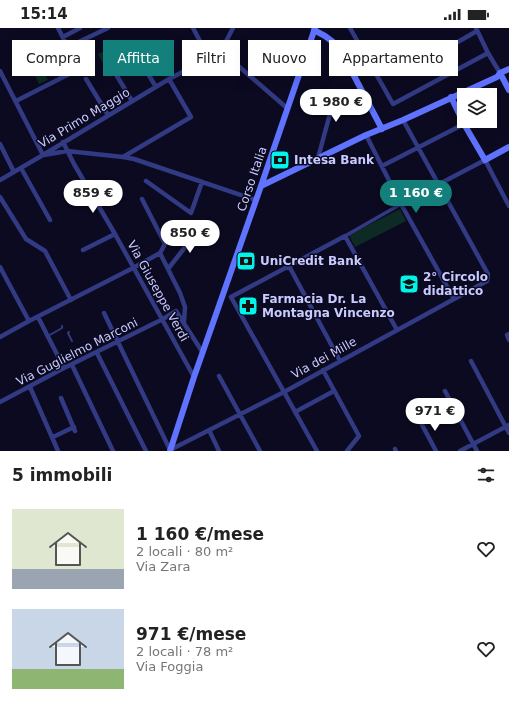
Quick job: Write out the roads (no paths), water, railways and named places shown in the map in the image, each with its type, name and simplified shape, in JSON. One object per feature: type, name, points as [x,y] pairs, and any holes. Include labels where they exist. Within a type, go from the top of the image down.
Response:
[{"type":"main road","points":[[314,29],[333,42],[352,72],[382,128]]},
{"type":"main road","name":"Corso Italia","points":[[170,450],[314,29]]},
{"type":"main road","points":[[261,186],[366,135],[403,120],[497,77],[500,73],[509,68]]},
{"type":"main road","points":[[500,73],[508,87]]},
{"type":"main road","points":[[452,97],[457,108]]},
{"type":"main road","points":[[466,128],[485,160],[509,147]]},
{"type":"street","points":[[58,28],[65,40]]},
{"type":"street","points":[[63,36],[80,28]]},
{"type":"street","points":[[83,40],[108,28]]},
{"type":"street","points":[[193,28],[199,40]]},
{"type":"street","points":[[227,40],[233,28]]},
{"type":"street","points":[[350,28],[357,40]]},
{"type":"street","points":[[458,41],[476,30],[500,73]]},
{"type":"street","points":[[458,69],[488,53]]},
{"type":"street","points":[[240,67],[287,108]]},
{"type":"street","points":[[0,71],[43,156],[67,152],[134,159],[256,200]]},
{"type":"street","name":"Via Primo Maggio","points":[[0,180],[43,156],[63,142],[182,72]]},
{"type":"street","points":[[16,101],[65,76]]},
{"type":"street","points":[[117,76],[132,101]]},
{"type":"street","points":[[149,76],[156,87]]},
{"type":"street","points":[[378,76],[393,104],[445,76]]},
{"type":"street","points":[[86,79],[108,116]]},
{"type":"street","points":[[123,157],[191,117],[169,79]]},
{"type":"street","points":[[318,158],[331,110],[364,95]]},
{"type":"street","points":[[403,120],[439,184]]},
{"type":"street","points":[[382,166],[457,128]]},
{"type":"street","points":[[366,135],[401,204],[454,299]]},
{"type":"street","name":"Via Giuseppe Verdi","points":[[63,142],[67,152],[163,319],[194,377]]},
{"type":"street","points":[[0,144],[14,172]]},
{"type":"street","points":[[223,296],[231,297],[485,160],[509,206]]},
{"type":"street","points":[[21,168],[50,220]]},
{"type":"street","points":[[146,181],[191,213],[202,182]]},
{"type":"street","name":"Via dei Mille","points":[[170,450],[284,392],[487,281],[488,274],[439,184]]},
{"type":"street","points":[[0,196],[26,239],[45,251],[70,300]]},
{"type":"street","points":[[0,337],[160,253],[165,244],[142,199]]},
{"type":"street","points":[[168,269],[200,228]]},
{"type":"street","points":[[83,250],[115,234]]},
{"type":"street","points":[[345,236],[397,330]]},
{"type":"street","points":[[160,253],[180,293],[185,307],[184,322],[203,353]]},
{"type":"street","points":[[289,266],[340,361]]},
{"type":"street","points":[[0,267],[29,321]]},
{"type":"street","points":[[231,297],[317,451]]},
{"type":"street","name":"Via Guglielmo Marconi","points":[[0,402],[176,311],[184,322]]},
{"type":"street","points":[[104,313],[170,450]]},
{"type":"street","points":[[38,316],[64,368]]},
{"type":"street","points":[[97,352],[146,451]]},
{"type":"street","points":[[471,361],[507,426],[509,433]]},
{"type":"street","points":[[72,365],[113,451]]},
{"type":"street","points":[[323,370],[359,436],[347,451]]},
{"type":"street","points":[[219,376],[260,451]]},
{"type":"street","points":[[30,387],[58,451]]},
{"type":"street","points":[[296,412],[334,391]]},
{"type":"street","points":[[445,391],[477,451]]},
{"type":"street","points":[[53,437],[74,429],[61,398]]},
{"type":"street","points":[[420,421],[436,451]]},
{"type":"street","points":[[460,451],[507,426]]},
{"type":"street","points":[[209,430],[219,451]]},
{"type":"lane","points":[[48,336],[62,328],[62,326]]},
{"type":"lane","points":[[69,332],[68,333],[72,341]]},
{"type":"place","name":"Intesa Bank","points":[[280,160]]},
{"type":"place","name":"UniCredit Bank","points":[[246,261]]},
{"type":"place","name":"2° Circolo didattico","points":[[409,284]]},
{"type":"place","name":"Farmacia Dr. La Montagna Vincenzo","points":[[248,306]]}]
